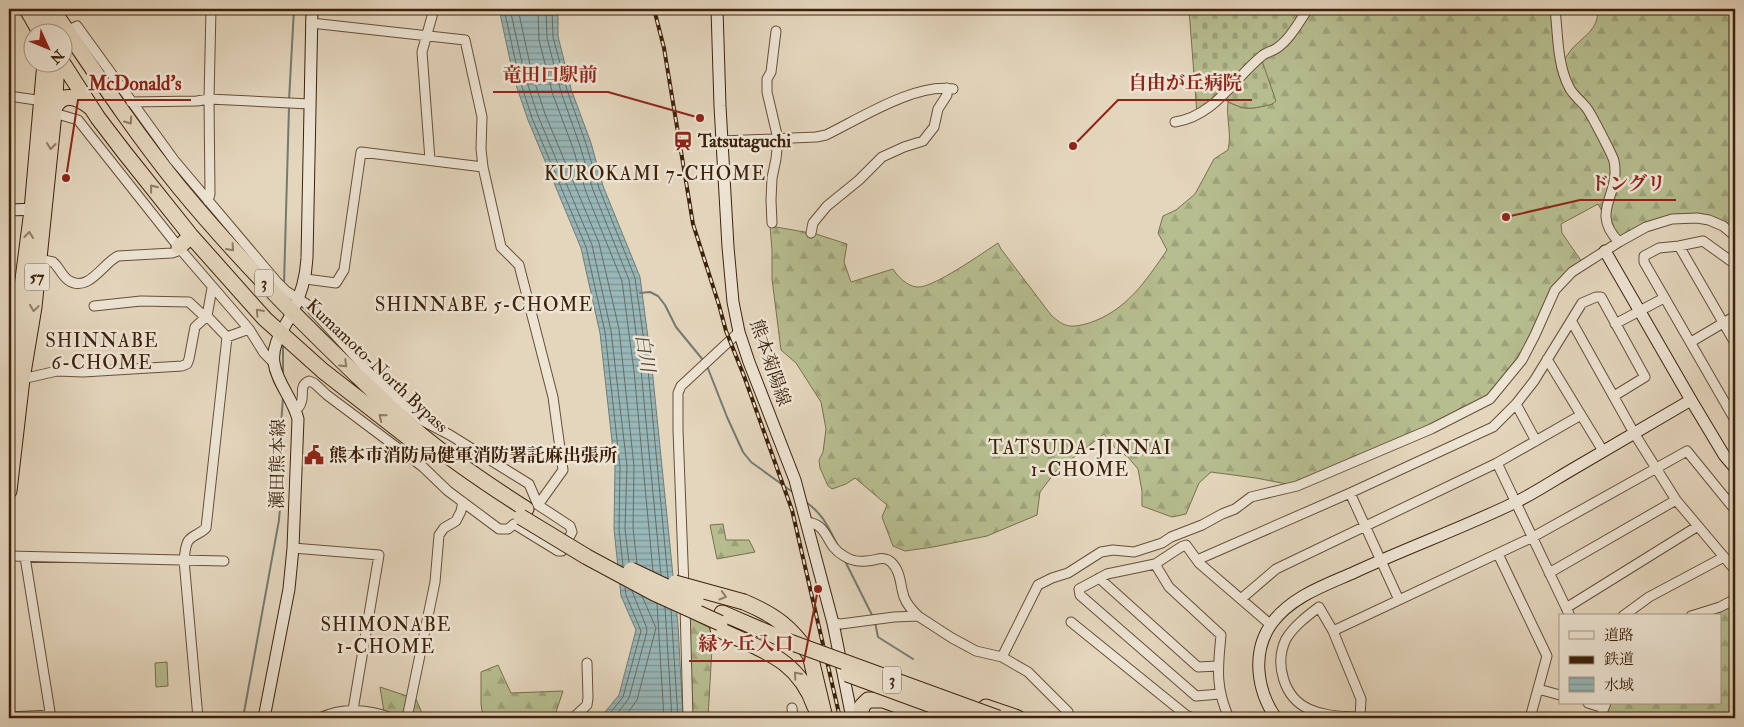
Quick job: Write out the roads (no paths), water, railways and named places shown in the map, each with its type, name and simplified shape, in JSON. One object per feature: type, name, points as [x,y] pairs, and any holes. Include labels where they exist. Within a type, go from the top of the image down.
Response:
[{"type":"highway","points":[[27,9],[39,22]]},
{"type":"highway","points":[[43,9],[50,22]]},
{"type":"highway","name":"Kumamoto-North Bypass","points":[[50,22],[52,9]]},
{"type":"highway","name":"Kumamoto-North Bypass","points":[[72,50],[89,62],[143,140],[204,206],[216,231],[295,306],[384,403],[422,436],[494,489],[720,622]]},
{"type":"highway","points":[[72,57],[89,62]]},
{"type":"highway","name":"57","points":[[45,72],[44,83],[51,107]]},
{"type":"highway","points":[[44,83],[49,72]]},
{"type":"highway","name":"57","points":[[9,387],[38,209],[57,72]]},
{"type":"highway","name":"Kumamoto-North Bypass","points":[[69,72],[94,112],[191,236],[280,334],[322,371],[454,472],[528,510],[587,557],[654,593],[720,622],[998,718]]},
{"type":"highway","points":[[51,107],[61,99],[71,98],[77,99],[94,112]]},
{"type":"highway","name":"57","points":[[9,491],[39,259],[38,209]]},
{"type":"highway","points":[[180,248],[191,236]]},
{"type":"highway","name":"3","points":[[626,567],[744,602],[780,621],[795,634],[810,655],[825,718]]},
{"type":"highway","name":"3","points":[[720,622],[786,664],[805,685],[812,698],[818,718]]},
{"type":"highway","name":"Kumamoto-North Bypass","points":[[785,645],[879,687],[967,718]]},
{"type":"highway","points":[[839,654],[1018,718]]},
{"type":"highway","points":[[860,718],[862,706],[868,700],[883,700],[933,718]]},
{"type":"main road","points":[[274,363],[274,354],[280,334],[295,306],[306,279],[308,258],[312,9]]},
{"type":"main road","name":"熊本菊陽線","points":[[717,9],[722,141],[733,302],[749,362],[795,480],[833,623],[852,718]]},
{"type":"main road","points":[[9,210],[38,209]]},
{"type":"main road","points":[[1606,251],[1691,400],[1724,455],[1735,468]]},
{"type":"main road","name":"瀬田熊本線","points":[[264,718],[289,588],[293,548],[298,419],[296,410],[276,372],[274,363]]},
{"type":"main road","points":[[1276,718],[1265,697],[1259,671],[1259,656],[1262,644],[1271,625],[1288,606],[1306,594],[1380,560],[1516,502],[1691,400]]},
{"type":"street","points":[[72,27],[77,26],[204,206],[210,194],[209,99],[211,9]]},
{"type":"street","points":[[430,160],[422,52],[434,9]]},
{"type":"street","points":[[1176,122],[1197,115],[1221,98],[1264,55],[1278,48],[1283,43],[1308,9]]},
{"type":"street","points":[[1555,9],[1563,73],[1570,89],[1589,111],[1613,159],[1616,176],[1604,215],[1610,234],[1619,242]]},
{"type":"street","points":[[311,23],[465,40],[482,117],[481,149],[483,167],[502,247],[519,265],[553,397],[562,470],[528,510]]},
{"type":"street","points":[[772,223],[771,192],[778,139],[767,92],[767,80],[771,72],[776,31]]},
{"type":"street","points":[[722,141],[826,135],[903,97],[941,88],[950,89],[938,109],[934,126],[923,141],[882,157],[859,180],[827,206],[812,223],[811,233]]},
{"type":"street","points":[[9,96],[51,107],[78,120],[212,288],[249,329],[264,353],[274,363]]},
{"type":"street","points":[[131,102],[197,101],[209,99],[310,104]]},
{"type":"street","points":[[306,279],[336,283],[344,270],[360,152],[483,167]]},
{"type":"street","points":[[9,161],[9,194]]},
{"type":"street","points":[[1002,657],[1038,585],[1068,573],[1101,552],[1112,550],[1134,552],[1162,543],[1170,537],[1202,525],[1235,509],[1251,496],[1298,486],[1431,429],[1490,399],[1522,360],[1555,290],[1572,272],[1619,242],[1646,227],[1672,219],[1696,218],[1709,220],[1723,226],[1735,236]]},
{"type":"street","points":[[1735,264],[1703,241],[1660,248],[1644,256],[1644,262],[1735,420]]},
{"type":"street","points":[[1679,246],[1735,343]]},
{"type":"street","points":[[39,259],[53,262],[66,279],[73,283],[82,284],[89,281],[111,259],[118,256],[172,253],[180,248]]},
{"type":"street","points":[[22,379],[57,371],[83,372],[182,366],[187,364],[195,327],[206,317],[212,288]]},
{"type":"street","points":[[1196,560],[1350,493],[1494,427],[1516,404],[1534,380],[1572,322],[1582,303],[1596,297],[1601,297],[1645,377],[1614,396]]},
{"type":"street","points":[[1615,324],[1664,298]]},
{"type":"street","points":[[94,306],[141,301],[189,302],[227,336]]},
{"type":"street","points":[[295,306],[308,305],[380,383],[423,421],[450,435],[529,484],[528,510]]},
{"type":"street","points":[[1691,342],[1735,316]]},
{"type":"street","points":[[1572,322],[1634,433],[1676,500],[1735,570]]},
{"type":"street","points":[[227,336],[249,329]]},
{"type":"street","points":[[688,718],[678,393],[681,386],[740,332]]},
{"type":"street","points":[[198,718],[184,560],[189,539],[201,534],[206,528],[227,336]]},
{"type":"street","points":[[1547,359],[1603,451]]},
{"type":"street","points":[[296,410],[302,402],[302,387],[309,381],[314,383],[327,395],[423,467],[448,491],[499,529],[508,529],[514,524],[558,551],[562,551],[572,532],[570,526],[528,510]]},
{"type":"street","points":[[1516,404],[1536,441]]},
{"type":"street","points":[[1241,599],[1276,569],[1497,463],[1581,415]]},
{"type":"street","points":[[1333,631],[1532,538],[1688,451],[1734,506]]},
{"type":"street","points":[[1497,463],[1568,612],[1698,526]]},
{"type":"street","points":[[1350,493],[1398,600]]},
{"type":"street","points":[[1549,573],[1676,500]]},
{"type":"street","points":[[407,718],[435,582],[438,535],[444,528],[456,521],[463,502]]},
{"type":"street","points":[[806,522],[820,526],[832,548],[852,560],[865,562],[883,558],[890,560],[897,569],[908,606],[918,616],[976,651],[1002,657],[1028,672],[1068,712],[1065,718]]},
{"type":"street","points":[[1220,694],[1196,696],[1080,595],[1079,589],[1107,574],[1155,564],[1181,547],[1186,546],[1196,560],[1271,625]]},
{"type":"street","points":[[293,548],[379,555],[353,710]]},
{"type":"street","points":[[1498,554],[1547,656],[1530,718]]},
{"type":"street","points":[[9,556],[224,561]]},
{"type":"street","points":[[9,718],[51,716],[25,557]]},
{"type":"street","points":[[1626,614],[1649,597],[1724,557]]},
{"type":"street","points":[[1155,564],[1168,587],[1221,635],[1218,666],[1220,694],[1228,716],[1218,718]]},
{"type":"street","points":[[1099,578],[1198,667],[1218,666]]},
{"type":"street","points":[[1697,614],[1720,607],[1735,599]]},
{"type":"street","points":[[1319,607],[1333,631],[1361,699],[1361,718],[1324,714],[1308,708],[1292,696],[1282,675],[1281,659],[1287,638],[1298,625],[1319,607]]},
{"type":"street","points":[[833,623],[842,624],[894,617],[918,616]]},
{"type":"street","points":[[1071,622],[1178,709],[1192,718]]},
{"type":"street","points":[[572,718],[587,705],[587,663]]},
{"type":"street","points":[[1538,689],[1559,695]]},
{"type":"street","points":[[1600,718],[1605,706]]},
{"type":"street","points":[[792,708],[793,718]]},
{"type":"street","points":[[320,718],[326,715],[353,710],[380,714],[391,718]]},
{"type":"water","name":"白川","points":[[499,9],[556,9],[558,14],[558,36],[571,89],[591,143],[603,186],[640,277],[652,368],[678,625],[683,718],[600,718],[619,695],[636,630],[621,596],[614,529],[615,468],[600,333],[581,248],[528,120],[514,79]]},
{"type":"waterway","points":[[289,100],[294,9]]},
{"type":"waterway","points":[[284,284],[289,107]]},
{"type":"waterway","points":[[640,293],[650,292],[658,296],[665,305],[676,327],[703,360]]},
{"type":"waterway","points":[[283,344],[283,374]]},
{"type":"waterway","points":[[707,366],[743,452],[751,462],[794,493]]},
{"type":"waterway","points":[[243,718],[279,520],[282,485],[280,440],[283,397]]},
{"type":"waterway","points":[[806,502],[821,517],[838,546]]},
{"type":"waterway","points":[[845,561],[873,617]]},
{"type":"waterway","points":[[875,622],[878,637],[913,659]]},
{"type":"railway","points":[[654,9],[664,48],[693,224],[726,331],[792,510],[840,718]]},
{"type":"place","name":"竜田口駅前","points":[[700,118]]},
{"type":"place","name":"Tatsutaguchi","points":[[683,141]]},
{"type":"place","name":"自由が丘病院","points":[[1073,146]]},
{"type":"place","name":"McDonald's","points":[[66,178]]},
{"type":"place","name":"ドングリ","points":[[1506,217]]},
{"type":"place","name":"熊本市消防局健軍消防署託麻出張所","points":[[314,455]]},
{"type":"place","name":"緑ヶ丘入口","points":[[818,589]]},
{"type":"district","name":"KUROKAMI 7-CHOME","points":[[655,174]]},
{"type":"district","name":"SHINNABE 5-CHOME","points":[[484,305]]},
{"type":"district","name":"SHINNABE 6-CHOME","points":[[102,352]]},
{"type":"district","name":"TATSUDA-JINNAI 1-CHOME","points":[[1080,459]]},
{"type":"district","name":"SHIMONABE 1-CHOME","points":[[386,636]]}]
